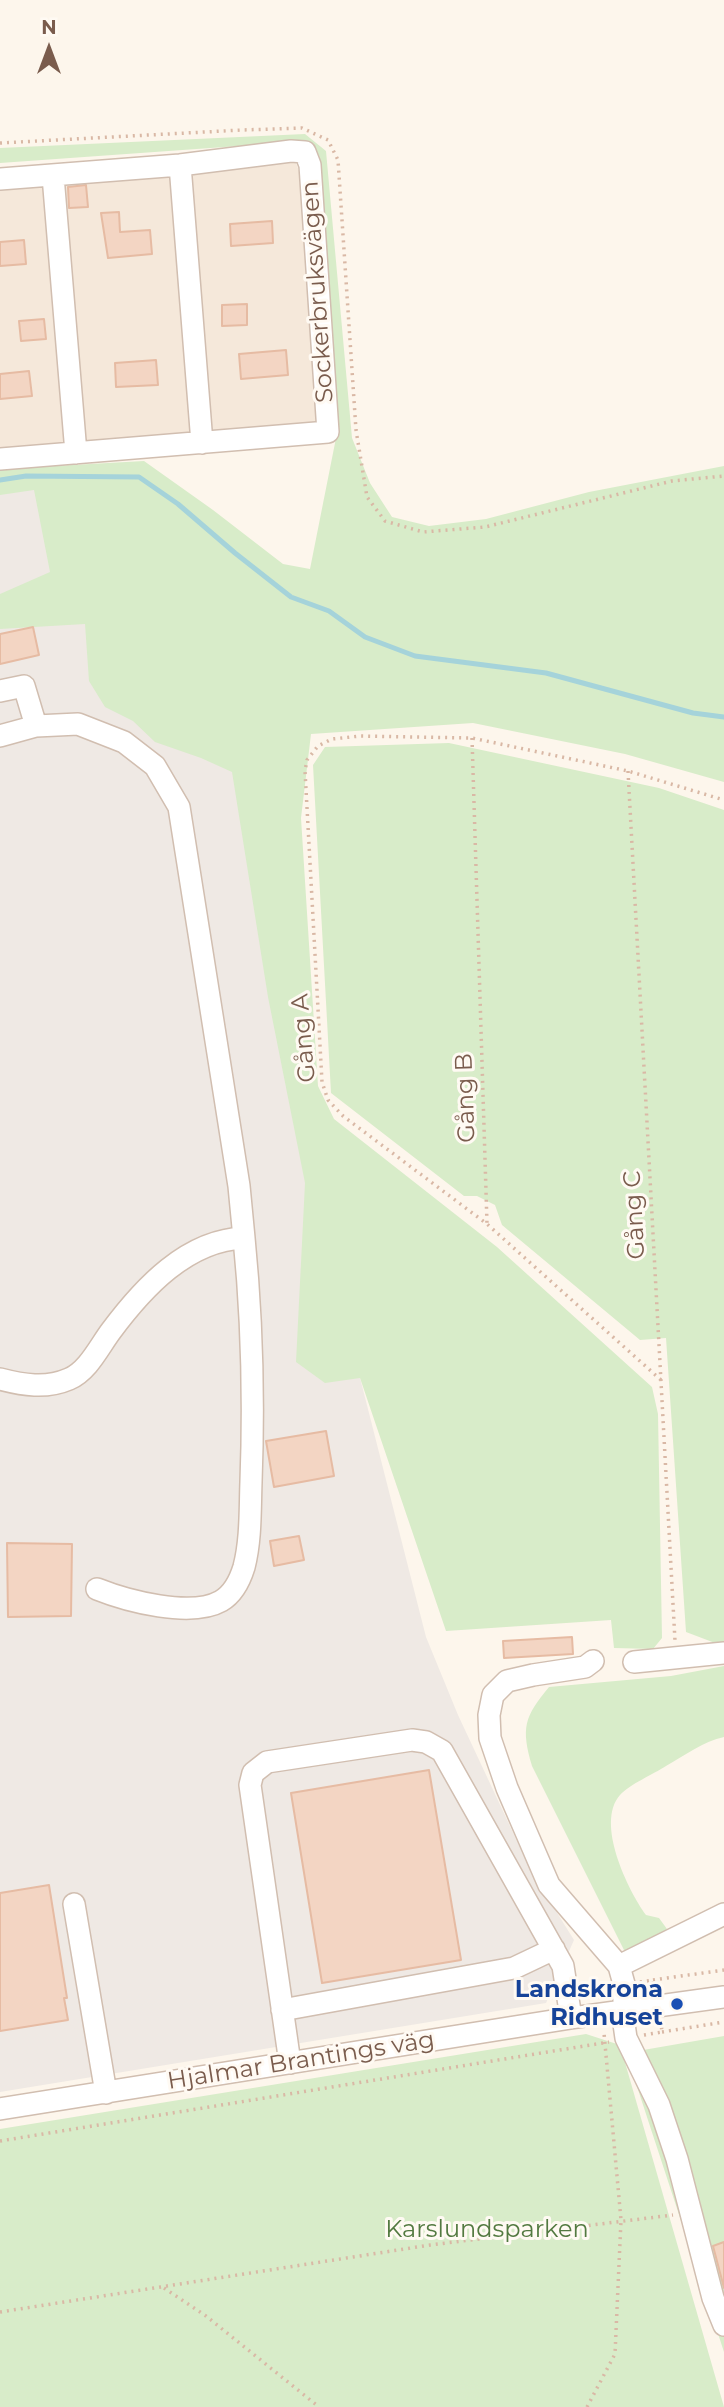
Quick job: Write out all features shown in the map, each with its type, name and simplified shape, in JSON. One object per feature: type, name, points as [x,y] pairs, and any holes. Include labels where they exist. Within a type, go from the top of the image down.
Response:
[{"type":"street","name":"Sockerbruksvägen","points":[[0,180],[180,165],[291,151],[305,152],[310,165],[328,432],[0,458]]},
{"type":"street","points":[[180,165],[202,443]]},
{"type":"street","points":[[54,176],[76,453]]},
{"type":"street","points":[[0,691],[24,685],[36,726]]},
{"type":"street","points":[[0,736],[36,726],[78,724],[124,742],[155,766],[179,807],[239,1186],[248,1286],[252,1457],[250,1525],[244,1566],[236,1587],[221,1601],[200,1608],[154,1605],[121,1599],[97,1589]]},
{"type":"street","points":[[0,1379],[21,1384],[48,1385],[72,1378],[90,1362],[111,1330],[145,1290],[176,1263],[206,1245],[244,1238]]},
{"type":"street","points":[[634,1662],[724,1653]]},
{"type":"street","points":[[593,1661],[585,1667],[507,1681],[493,1695],[488,1714],[490,1738],[506,1788],[549,1885],[619,1966],[624,1984],[626,2038],[659,2105],[677,2159],[713,2298],[724,2325]]},
{"type":"street","points":[[290,2063],[250,1784],[253,1773],[267,1762],[412,1740],[426,1742],[442,1751],[563,1966],[572,2018]]},
{"type":"street","points":[[74,1904],[106,2092]]},
{"type":"street","points":[[619,1966],[724,1914]]},
{"type":"street","points":[[282,2010],[514,1968],[554,1949]]},
{"type":"street","name":"Hjalmar Brantings väg","points":[[0,2109],[572,2018],[724,1997]]},
{"type":"path","points":[[0,144],[302,128],[328,141],[338,160],[356,430],[366,497],[385,521],[423,532],[485,527],[672,481],[724,476]]},
{"type":"path","name":"Gång A","points":[[472,738],[360,736],[332,739],[318,746],[307,760],[305,771],[322,1082],[328,1100],[343,1116],[487,1224]]},
{"type":"path","points":[[472,738],[628,771],[724,800]]},
{"type":"path","name":"Gång B","points":[[472,738],[487,1224]]},
{"type":"path","name":"Gång C","points":[[628,771],[676,1657]]},
{"type":"path","points":[[487,1224],[661,1380]]},
{"type":"path","points":[[653,1980],[724,1970]]},
{"type":"path","points":[[662,2032],[724,2022]]},
{"type":"path","points":[[0,2141],[626,2038]]},
{"type":"path","points":[[587,2407],[615,2354],[621,2220],[605,2043]]},
{"type":"path","points":[[0,2312],[430,2245],[690,2213]]},
{"type":"path","points":[[162,2287],[206,2316],[319,2407]]},
{"type":"shaded area","points":[[294,158],[299,171],[316,423],[0,448],[0,185]]},
{"type":"shaded area","points":[[70,467],[233,769],[314,1197],[426,1637],[458,1715],[531,1871],[574,1940],[546,2003],[0,2092],[0,473]]},
{"type":"green space","points":[[305,134],[326,151],[352,438],[370,483],[392,517],[429,526],[486,519],[589,492],[724,466],[724,782],[625,754],[473,723],[311,734],[301,818],[318,1086],[334,1119],[497,1247],[652,1387],[658,1414],[662,1638],[653,1649],[614,1648],[611,1620],[446,1631],[360,1378],[325,1383],[296,1362],[305,1183],[268,997],[232,772],[155,742],[133,721],[105,707],[89,681],[85,624],[0,629],[0,594],[50,572],[34,490],[0,495],[0,469],[144,461],[283,564],[310,569],[337,433],[319,155],[305,143],[0,163],[0,148]]},
{"type":"green space","points":[[449,743],[659,788],[724,810],[724,1643],[715,1643],[686,1632],[666,1338],[640,1340],[502,1225],[495,1205],[477,1196],[464,1196],[331,1093],[313,765],[325,747]]},
{"type":"green space","points":[[724,1666],[724,1737],[702,1745],[636,1783],[620,1795],[613,1807],[612,1839],[623,1873],[646,1915],[659,1918],[667,1929],[627,1956],[532,1766],[526,1742],[530,1715],[549,1687],[671,1676]]},
{"type":"green space","name":"Karslundsparken","points":[[586,2034],[620,2045],[724,2407],[0,2407],[0,2129]]},
{"type":"green space","points":[[724,2036],[724,2352],[626,2053]]},
{"type":"building","points":[[86,185],[88,207],[69,208],[68,187]]},
{"type":"building","points":[[119,212],[120,232],[150,230],[152,254],[108,258],[101,213]]},
{"type":"building","points":[[272,221],[273,243],[231,246],[230,224]]},
{"type":"building","points":[[24,240],[26,264],[0,266],[0,242]]},
{"type":"building","points":[[247,304],[247,325],[222,326],[222,305]]},
{"type":"building","points":[[44,319],[46,339],[21,341],[19,321]]},
{"type":"building","points":[[286,350],[288,375],[241,379],[239,354]]},
{"type":"building","points":[[156,360],[158,385],[116,387],[115,363]]},
{"type":"building","points":[[29,371],[32,396],[0,399],[0,374]]},
{"type":"building","points":[[33,627],[39,655],[0,664],[0,634]]},
{"type":"building","points":[[326,1431],[334,1476],[274,1487],[266,1441]]},
{"type":"building","points":[[299,1536],[304,1560],[274,1566],[270,1541]]},
{"type":"building","points":[[7,1543],[72,1544],[71,1616],[8,1617]]},
{"type":"building","points":[[572,1637],[573,1654],[504,1658],[503,1641]]},
{"type":"building","points":[[429,1770],[461,1960],[322,1983],[291,1793]]},
{"type":"building","points":[[49,1885],[68,2020],[0,2031],[0,1893]]},
{"type":"building","points":[[724,2242],[724,2288],[713,2246]]},
{"type":"waterway","points":[[0,480],[26,476],[139,477],[178,504],[291,597],[329,611],[365,637],[415,656],[546,673],[693,713],[724,717]]},
{"type":"place","name":"Landskrona Ridhuset","points":[[677,2004]]}]
